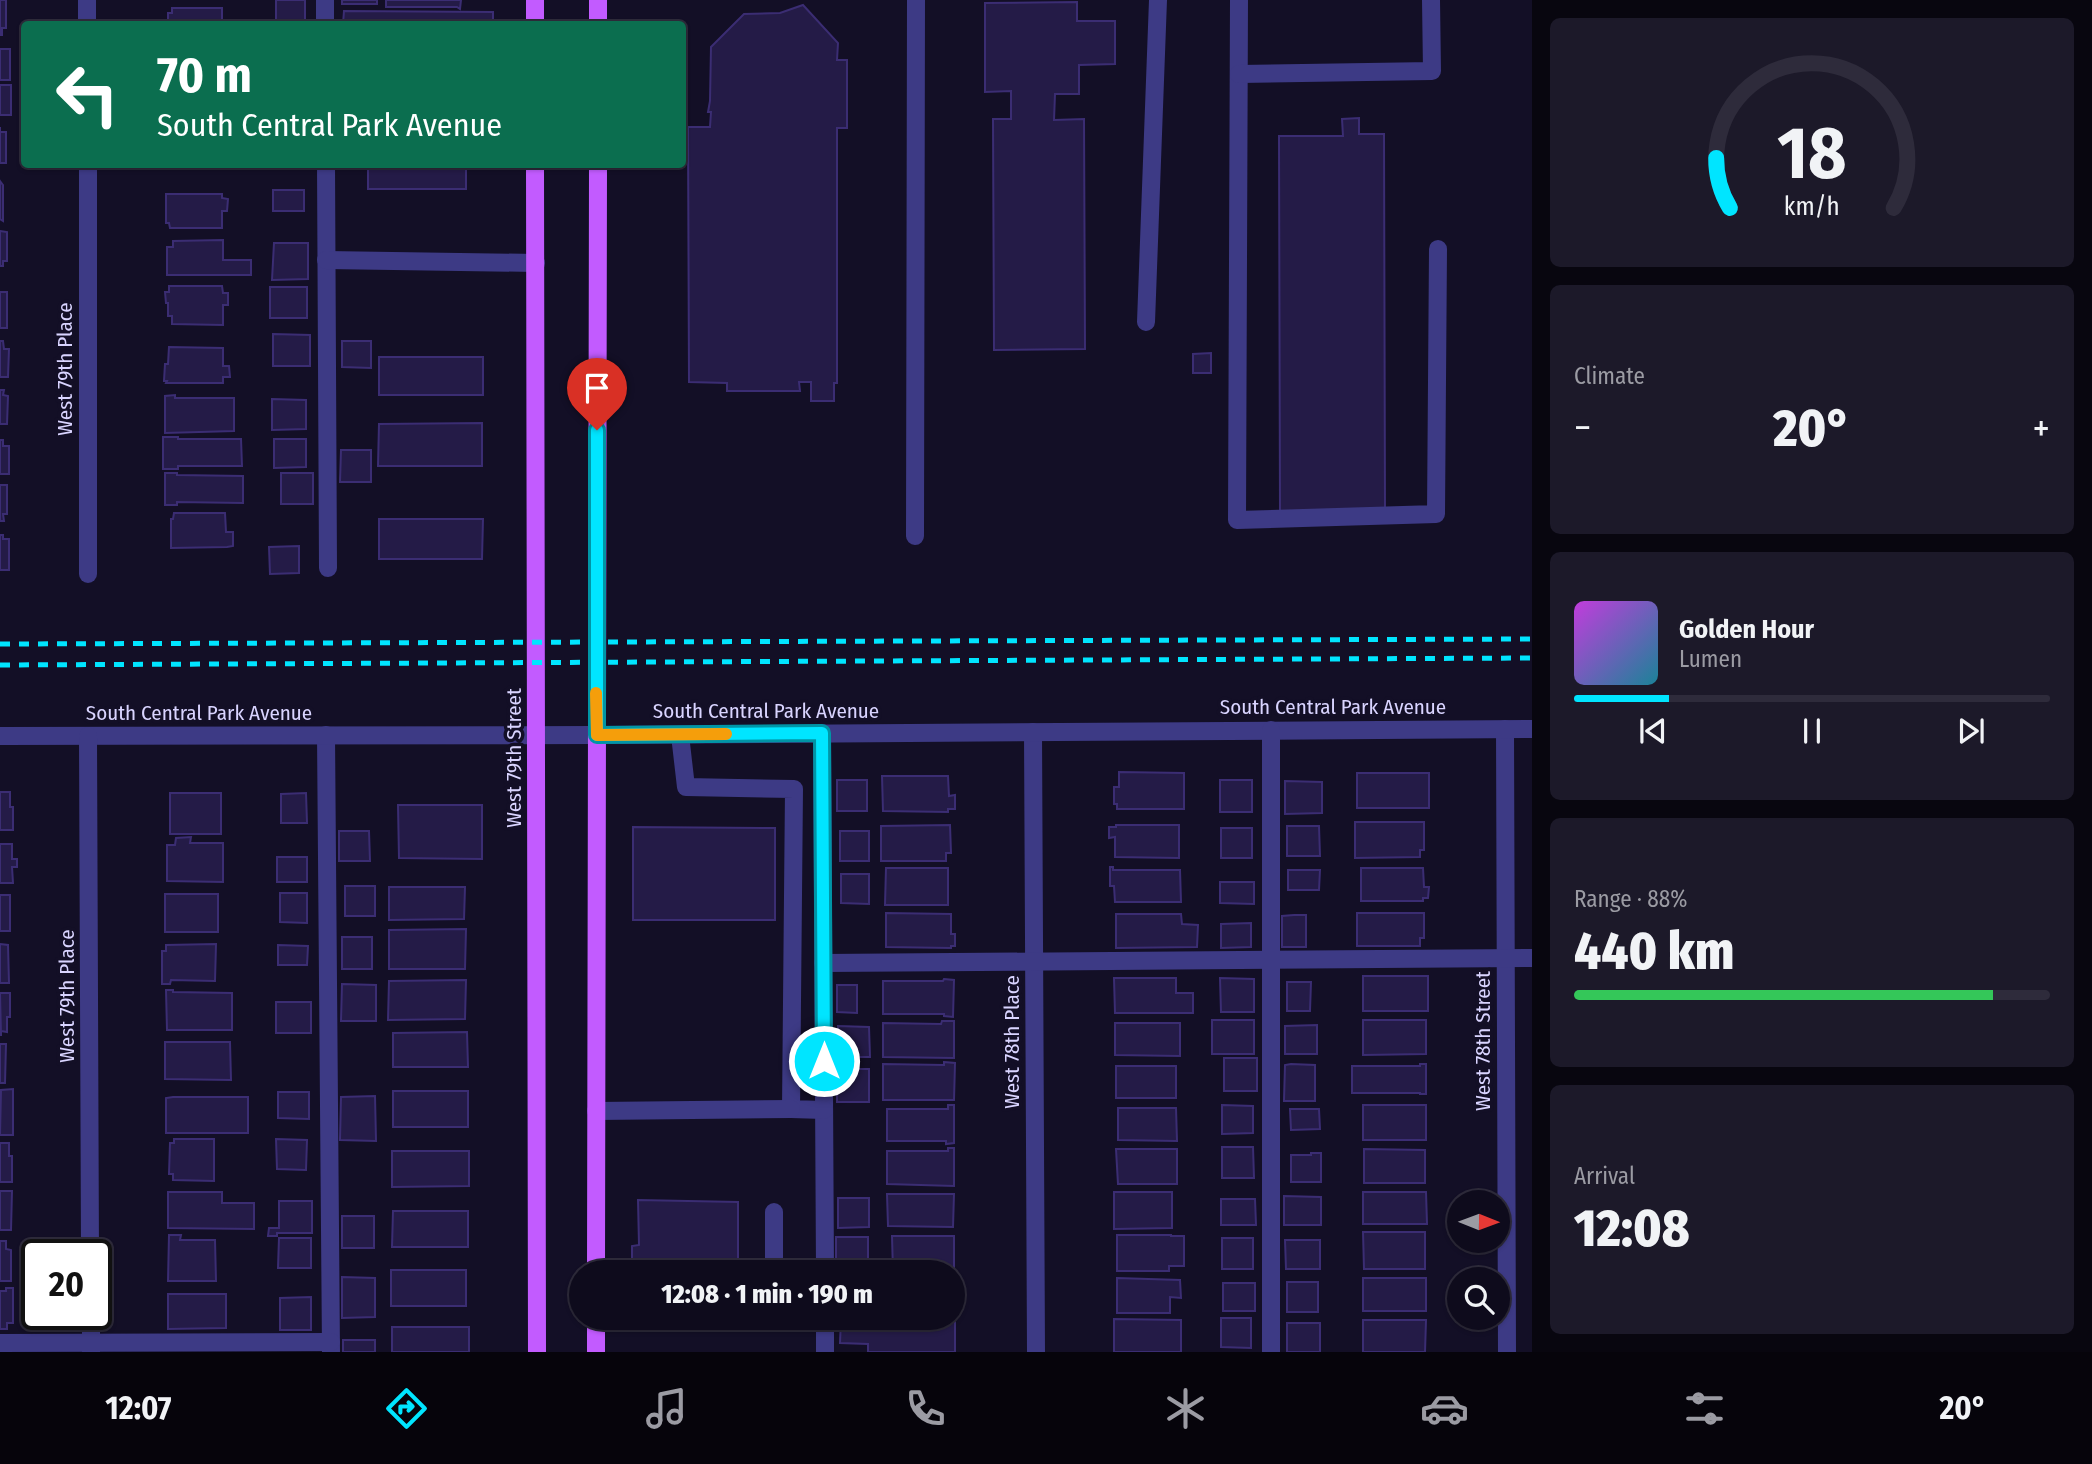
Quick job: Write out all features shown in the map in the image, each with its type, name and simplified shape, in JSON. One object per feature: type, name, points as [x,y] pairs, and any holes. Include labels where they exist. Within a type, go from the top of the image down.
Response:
[{"type":"main road","points":[[535,0],[535,21]]},
{"type":"main road","points":[[598,0],[598,21]]},
{"type":"main road","name":"West 79th Street","points":[[535,168],[537,1352]]},
{"type":"main road","points":[[596,1260],[598,168]]},
{"type":"main road","points":[[596,1330],[596,1352]]},
{"type":"street","points":[[87,0],[87,21]]},
{"type":"street","points":[[325,0],[325,21]]},
{"type":"street","points":[[915,536],[916,0]]},
{"type":"street","points":[[1146,322],[1158,0]]},
{"type":"street","points":[[1239,0],[1237,520],[1436,514],[1438,249]]},
{"type":"street","points":[[1239,74],[1432,71],[1431,0]]},
{"type":"street","name":"West 79th Place","points":[[88,168],[88,574]]},
{"type":"street","points":[[326,168],[328,568]]},
{"type":"street","points":[[326,260],[536,263]]},
{"type":"street","name":"West 78th Street","points":[[1505,729],[1507,1352]]},
{"type":"street","name":"South Central Park Avenue","points":[[0,736],[537,736],[1532,729]]},
{"type":"street","points":[[1271,730],[1271,1352]]},
{"type":"street","name":"West 78th Place","points":[[1033,732],[1036,1352]]},
{"type":"street","points":[[822,733],[825,1260]]},
{"type":"street","points":[[0,1343],[91,1348],[331,1347],[326,735]]},
{"type":"street","points":[[680,735],[686,787],[794,789],[791,1109]]},
{"type":"street","name":"West 79th Place","points":[[88,736],[90,1239]]},
{"type":"street","points":[[823,963],[1532,958]]},
{"type":"street","points":[[596,1111],[824,1110]]},
{"type":"street","points":[[774,1212],[774,1260]]},
{"type":"street","points":[[91,1330],[91,1348]]},
{"type":"street","points":[[825,1330],[825,1352]]},
{"type":"building","points":[[0,0],[6,0],[6,28],[2,28],[2,35],[0,35]]},
{"type":"building","points":[[276,0],[305,0],[305,21],[276,21]]},
{"type":"building","points":[[342,0],[377,0],[377,4],[342,4]]},
{"type":"building","points":[[386,0],[461,0],[460,9],[386,7]]},
{"type":"building","points":[[1077,2],[1077,21],[1115,21],[1115,64],[1079,65],[1079,94],[1055,94],[1054,120],[1084,119],[1085,349],[994,350],[993,119],[1011,119],[1011,91],[985,92],[985,3]]},
{"type":"building","points":[[803,5],[838,43],[837,60],[847,60],[847,128],[837,128],[837,383],[834,383],[834,401],[811,401],[811,382],[799,382],[800,391],[727,391],[727,383],[689,382],[688,127],[710,127],[711,112],[708,112],[711,47],[744,14],[780,13]]},
{"type":"building","points":[[172,8],[222,8],[222,21],[168,21],[168,13],[172,13]]},
{"type":"building","points":[[344,11],[493,12],[493,21],[343,21]]},
{"type":"building","points":[[0,49],[10,49],[10,80],[0,80]]},
{"type":"building","points":[[0,85],[11,85],[11,115],[0,115]]},
{"type":"building","points":[[1359,118],[1359,134],[1384,134],[1385,511],[1280,511],[1279,136],[1343,136],[1342,119]]},
{"type":"building","points":[[0,132],[6,132],[6,163],[0,163]]},
{"type":"building","points":[[168,168],[221,168],[221,169]]},
{"type":"building","points":[[368,168],[466,168],[466,189],[368,189]]},
{"type":"building","points":[[0,181],[3,185],[3,221],[0,219]]},
{"type":"building","points":[[273,190],[304,190],[304,211],[273,211]]},
{"type":"building","points":[[166,194],[222,194],[222,198],[228,199],[227,211],[222,211],[222,228],[170,228],[169,223],[166,223]]},
{"type":"building","points":[[0,231],[7,232],[7,261],[3,261],[3,266],[0,266]]},
{"type":"building","points":[[223,240],[223,260],[251,260],[251,275],[167,275],[167,247],[173,247],[173,241]]},
{"type":"building","points":[[274,243],[308,243],[308,279],[272,280]]},
{"type":"building","points":[[169,286],[222,286],[223,293],[228,293],[228,305],[223,305],[223,325],[172,324],[172,316],[168,316],[165,292],[169,292]]},
{"type":"building","points":[[270,287],[307,287],[307,318],[270,318]]},
{"type":"building","points":[[0,292],[7,292],[7,328],[0,328]]},
{"type":"building","points":[[273,334],[310,335],[310,366],[273,366]]},
{"type":"building","points":[[0,341],[3,341],[4,349],[9,349],[8,377],[0,377]]},
{"type":"building","points":[[342,341],[371,341],[371,368],[342,367]]},
{"type":"building","points":[[169,347],[223,348],[223,366],[229,366],[230,377],[223,377],[223,383],[166,383],[165,364],[168,364]]},
{"type":"building","points":[[1211,353],[1211,373],[1193,373],[1193,354]]},
{"type":"building","points":[[379,357],[483,357],[483,395],[379,395]]},
{"type":"building","points":[[0,390],[4,390],[3,395],[8,396],[7,424],[0,424]]},
{"type":"building","points":[[175,395],[175,398],[234,398],[234,431],[165,433],[165,396]]},
{"type":"building","points":[[272,399],[306,400],[306,429],[272,430]]},
{"type":"building","points":[[482,423],[482,466],[378,466],[379,424]]},
{"type":"building","points":[[163,437],[241,439],[242,466],[178,466],[178,469],[163,469]]},
{"type":"building","points":[[274,439],[306,439],[306,467],[274,468]]},
{"type":"building","points":[[0,440],[3,440],[3,446],[9,446],[9,474],[0,474]]},
{"type":"building","points":[[341,450],[371,450],[371,482],[340,482]]},
{"type":"building","points":[[165,473],[243,476],[243,503],[177,502],[177,505],[165,505]]},
{"type":"building","points":[[281,473],[313,473],[313,504],[281,504]]},
{"type":"building","points":[[0,485],[7,485],[7,514],[3,514],[4,521],[0,521]]},
{"type":"building","points":[[174,513],[225,513],[226,532],[233,532],[233,546],[171,548],[171,519]]},
{"type":"building","points":[[379,519],[483,519],[482,559],[379,559]]},
{"type":"building","points":[[0,535],[3,535],[3,539],[9,539],[9,570],[0,570]]},
{"type":"building","points":[[299,546],[299,573],[270,574],[269,547]]},
{"type":"building","points":[[1119,772],[1184,773],[1184,809],[1117,809],[1117,804],[1114,804],[1114,787],[1119,787]]},
{"type":"building","points":[[1357,773],[1429,773],[1429,808],[1357,808]]},
{"type":"building","points":[[882,776],[948,776],[949,796],[955,795],[955,809],[948,809],[948,812],[883,811]]},
{"type":"building","points":[[837,780],[867,780],[867,811],[837,811]]},
{"type":"building","points":[[1220,780],[1252,780],[1252,812],[1220,812]]},
{"type":"building","points":[[1285,781],[1322,782],[1322,813],[1285,814]]},
{"type":"building","points":[[0,792],[10,792],[13,830],[0,830]]},
{"type":"building","points":[[170,793],[221,793],[221,834],[170,834]]},
{"type":"building","points":[[306,793],[307,823],[281,823],[281,794]]},
{"type":"building","points":[[398,805],[482,805],[482,859],[399,858]]},
{"type":"building","points":[[1355,822],[1424,822],[1424,850],[1420,850],[1420,857],[1355,858]]},
{"type":"building","points":[[950,825],[951,853],[946,853],[946,861],[881,861],[881,826]]},
{"type":"building","points":[[1179,825],[1179,858],[1115,857],[1115,837],[1109,838],[1109,827]]},
{"type":"building","points":[[1287,826],[1319,826],[1320,856],[1287,856]]},
{"type":"building","points":[[633,827],[775,828],[775,920],[633,920]]},
{"type":"building","points":[[1221,828],[1252,828],[1252,858],[1221,858]]},
{"type":"building","points":[[339,831],[369,831],[370,861],[339,861]]},
{"type":"building","points":[[840,831],[869,831],[869,861],[840,861]]},
{"type":"building","points":[[191,837],[190,843],[223,843],[223,882],[167,881],[167,845],[175,845],[176,838]]},
{"type":"building","points":[[0,844],[12,844],[12,859],[17,859],[17,867],[12,867],[13,883],[0,883]]},
{"type":"building","points":[[277,857],[307,857],[307,882],[277,882]]},
{"type":"building","points":[[1110,867],[1113,867],[1113,870],[1180,870],[1181,902],[1115,902],[1114,886],[1110,886]]},
{"type":"building","points":[[886,868],[948,868],[948,905],[885,905]]},
{"type":"building","points":[[1361,868],[1423,868],[1424,887],[1429,887],[1428,898],[1423,898],[1423,901],[1361,901]]},
{"type":"building","points":[[1288,870],[1320,870],[1319,890],[1288,890]]},
{"type":"building","points":[[841,874],[869,874],[869,904],[841,903]]},
{"type":"building","points":[[1220,882],[1254,882],[1254,904],[1220,903]]},
{"type":"building","points":[[345,886],[375,886],[375,916],[345,916]]},
{"type":"building","points":[[389,887],[465,887],[464,919],[389,920]]},
{"type":"building","points":[[280,893],[307,893],[307,923],[280,922]]},
{"type":"building","points":[[165,894],[218,894],[218,932],[165,932]]},
{"type":"building","points":[[0,895],[10,895],[10,931],[0,931]]},
{"type":"building","points":[[886,913],[951,914],[951,934],[955,934],[955,946],[886,947]]},
{"type":"building","points":[[1357,913],[1424,913],[1424,938],[1420,938],[1420,946],[1357,946]]},
{"type":"building","points":[[1116,914],[1181,914],[1182,924],[1198,925],[1197,947],[1116,948]]},
{"type":"building","points":[[1306,915],[1306,947],[1282,947],[1282,916]]},
{"type":"building","points":[[1251,923],[1251,947],[1221,948],[1221,924]]},
{"type":"building","points":[[466,929],[465,969],[389,969],[389,930]]},
{"type":"building","points":[[342,937],[372,937],[372,969],[342,969]]},
{"type":"building","points":[[0,944],[8,945],[9,983],[0,983]]},
{"type":"building","points":[[216,944],[215,981],[171,980],[170,984],[162,984],[162,951],[166,951],[166,945]]},
{"type":"building","points":[[278,945],[308,946],[307,965],[278,965]]},
{"type":"building","points":[[1363,976],[1428,976],[1428,1011],[1363,1011]]},
{"type":"building","points":[[1114,978],[1176,978],[1176,993],[1193,993],[1193,1013],[1115,1013]]},
{"type":"building","points":[[1220,978],[1254,979],[1254,1012],[1221,1012]]},
{"type":"building","points":[[466,980],[465,1019],[388,1020],[389,981]]},
{"type":"building","points":[[954,980],[953,1017],[944,1014],[883,1014],[883,981]]},
{"type":"building","points":[[1287,982],[1311,982],[1310,1011],[1287,1011]]},
{"type":"building","points":[[342,984],[376,985],[376,1021],[341,1021]]},
{"type":"building","points":[[837,985],[857,985],[857,1013],[837,1012]]},
{"type":"building","points":[[166,990],[232,993],[232,1030],[167,1030]]},
{"type":"building","points":[[0,993],[10,993],[7,1032],[1,1031],[1,1036]]},
{"type":"building","points":[[276,1002],[311,1002],[311,1033],[276,1033]]},
{"type":"building","points":[[1212,1020],[1254,1020],[1254,1054],[1212,1054]]},
{"type":"building","points":[[1363,1020],[1426,1020],[1426,1054],[1363,1055]]},
{"type":"building","points":[[942,1021],[954,1021],[954,1058],[883,1057],[883,1023],[941,1024]]},
{"type":"building","points":[[1115,1023],[1180,1023],[1180,1056],[1115,1055]]},
{"type":"building","points":[[1317,1025],[1317,1054],[1285,1054],[1285,1026]]},
{"type":"building","points":[[838,1026],[869,1027],[870,1057],[838,1057]]},
{"type":"building","points":[[467,1032],[468,1067],[393,1067],[393,1033]]},
{"type":"building","points":[[165,1042],[230,1042],[231,1080],[165,1079]]},
{"type":"building","points":[[0,1044],[6,1044],[5,1083],[0,1083]]},
{"type":"building","points":[[1224,1058],[1257,1058],[1257,1091],[1224,1091]]},
{"type":"building","points":[[944,1062],[955,1063],[954,1100],[883,1100],[883,1064],[944,1065]]},
{"type":"building","points":[[1426,1064],[1426,1094],[1352,1093],[1352,1066]]},
{"type":"building","points":[[1285,1065],[1315,1065],[1315,1101],[1284,1101]]},
{"type":"building","points":[[1116,1066],[1176,1066],[1176,1098],[1116,1098]]},
{"type":"building","points":[[837,1069],[869,1069],[869,1102],[837,1102]]},
{"type":"building","points":[[13,1089],[13,1135],[0,1135],[1,1090]]},
{"type":"building","points":[[393,1091],[468,1091],[468,1127],[393,1127]]},
{"type":"building","points":[[278,1092],[309,1092],[309,1119],[278,1118]]},
{"type":"building","points":[[375,1096],[376,1141],[340,1140],[341,1097]]},
{"type":"building","points":[[248,1097],[248,1133],[166,1133],[166,1098]]},
{"type":"building","points":[[948,1105],[954,1105],[954,1143],[887,1141],[887,1109],[948,1109]]},
{"type":"building","points":[[1222,1105],[1253,1106],[1253,1133],[1222,1134]]},
{"type":"building","points":[[1363,1105],[1426,1105],[1426,1140],[1363,1140]]},
{"type":"building","points":[[1118,1108],[1176,1108],[1177,1141],[1118,1140]]},
{"type":"building","points":[[1290,1109],[1319,1109],[1320,1129],[1291,1130]]},
{"type":"building","points":[[174,1139],[214,1139],[214,1181],[173,1180],[173,1174],[169,1174],[170,1143],[174,1143]]},
{"type":"building","points":[[276,1139],[307,1140],[306,1170],[277,1169]]},
{"type":"building","points":[[0,1143],[9,1143],[12,1182],[0,1182]]},
{"type":"building","points":[[1222,1147],[1253,1147],[1254,1178],[1222,1178]]},
{"type":"building","points":[[948,1148],[954,1148],[954,1186],[887,1184],[887,1151],[948,1151]]},
{"type":"building","points":[[1116,1149],[1177,1149],[1177,1184],[1118,1184]]},
{"type":"building","points":[[1364,1149],[1425,1150],[1425,1183],[1364,1183]]},
{"type":"building","points":[[392,1151],[469,1151],[469,1186],[392,1187]]},
{"type":"building","points":[[1321,1153],[1321,1182],[1291,1182],[1291,1155]]},
{"type":"building","points":[[0,1191],[12,1191],[11,1230],[0,1230]]},
{"type":"building","points":[[168,1192],[222,1192],[222,1203],[254,1203],[254,1229],[168,1228]]},
{"type":"building","points":[[1114,1192],[1172,1192],[1172,1228],[1114,1229]]},
{"type":"building","points":[[1363,1192],[1426,1192],[1427,1224],[1363,1224]]},
{"type":"building","points":[[887,1194],[954,1194],[953,1227],[888,1226]]},
{"type":"building","points":[[1284,1196],[1321,1197],[1321,1225],[1284,1225]]},
{"type":"building","points":[[838,1198],[869,1198],[869,1227],[838,1228]]},
{"type":"building","points":[[1221,1199],[1255,1199],[1256,1225],[1221,1225]]},
{"type":"building","points":[[638,1200],[738,1202],[738,1260],[632,1260],[632,1246],[639,1245]]},
{"type":"building","points":[[279,1201],[312,1201],[312,1233],[277,1233],[277,1236],[268,1236],[269,1228],[279,1228]]},
{"type":"building","points":[[393,1211],[468,1211],[468,1247],[392,1247]]},
{"type":"building","points":[[342,1216],[374,1216],[374,1248],[342,1248]]},
{"type":"building","points":[[1363,1232],[1425,1232],[1425,1269],[1364,1269]]},
{"type":"building","points":[[169,1235],[181,1235],[180,1240],[215,1240],[216,1281],[168,1281]]},
{"type":"building","points":[[1117,1235],[1184,1236],[1184,1266],[1169,1266],[1169,1271],[1117,1271]]},
{"type":"building","points":[[892,1236],[954,1236],[954,1260],[893,1260]]},
{"type":"building","points":[[836,1237],[868,1237],[868,1260],[836,1260]]},
{"type":"building","points":[[279,1238],[311,1238],[311,1268],[278,1268]]},
{"type":"building","points":[[1222,1238],[1253,1238],[1253,1269],[1222,1269]]},
{"type":"building","points":[[1285,1240],[1320,1240],[1320,1269],[1286,1269]]},
{"type":"building","points":[[0,1241],[6,1241],[6,1249],[11,1250],[11,1281],[0,1281]]},
{"type":"building","points":[[391,1270],[466,1270],[466,1306],[391,1306]]},
{"type":"building","points":[[342,1277],[375,1278],[375,1317],[342,1318]]},
{"type":"building","points":[[1117,1278],[1180,1280],[1181,1298],[1170,1297],[1170,1313],[1117,1313]]},
{"type":"building","points":[[1363,1278],[1426,1278],[1426,1311],[1363,1311]]},
{"type":"building","points":[[1287,1282],[1318,1282],[1318,1312],[1287,1312]]},
{"type":"building","points":[[1223,1283],[1255,1283],[1255,1311],[1223,1311]]},
{"type":"building","points":[[6,1288],[13,1288],[13,1323],[7,1323],[7,1329],[0,1329],[0,1291],[6,1291]]},
{"type":"building","points":[[168,1294],[226,1294],[226,1328],[168,1329]]},
{"type":"building","points":[[311,1297],[311,1330],[280,1330],[280,1298]]},
{"type":"building","points":[[1221,1318],[1251,1318],[1251,1348],[1221,1347]]},
{"type":"building","points":[[1114,1319],[1181,1320],[1181,1352],[1114,1352]]},
{"type":"building","points":[[1363,1320],[1426,1320],[1425,1352],[1363,1352]]},
{"type":"building","points":[[1287,1323],[1320,1323],[1320,1352],[1287,1352]]},
{"type":"building","points":[[392,1327],[469,1327],[469,1352],[392,1352]]},
{"type":"building","points":[[841,1330],[955,1330],[955,1352],[868,1352],[868,1344],[840,1343]]},
{"type":"building","points":[[343,1340],[375,1340],[375,1352],[343,1352]]},
{"type":"railway","points":[[0,644],[1532,639]]},
{"type":"railway","points":[[0,665],[1532,658]]},
{"type":"slow traffic","points":[[596,693],[597,735],[726,734]]},
{"type":"route","points":[[597,430],[597,735],[822,733],[824,1061]]}]
